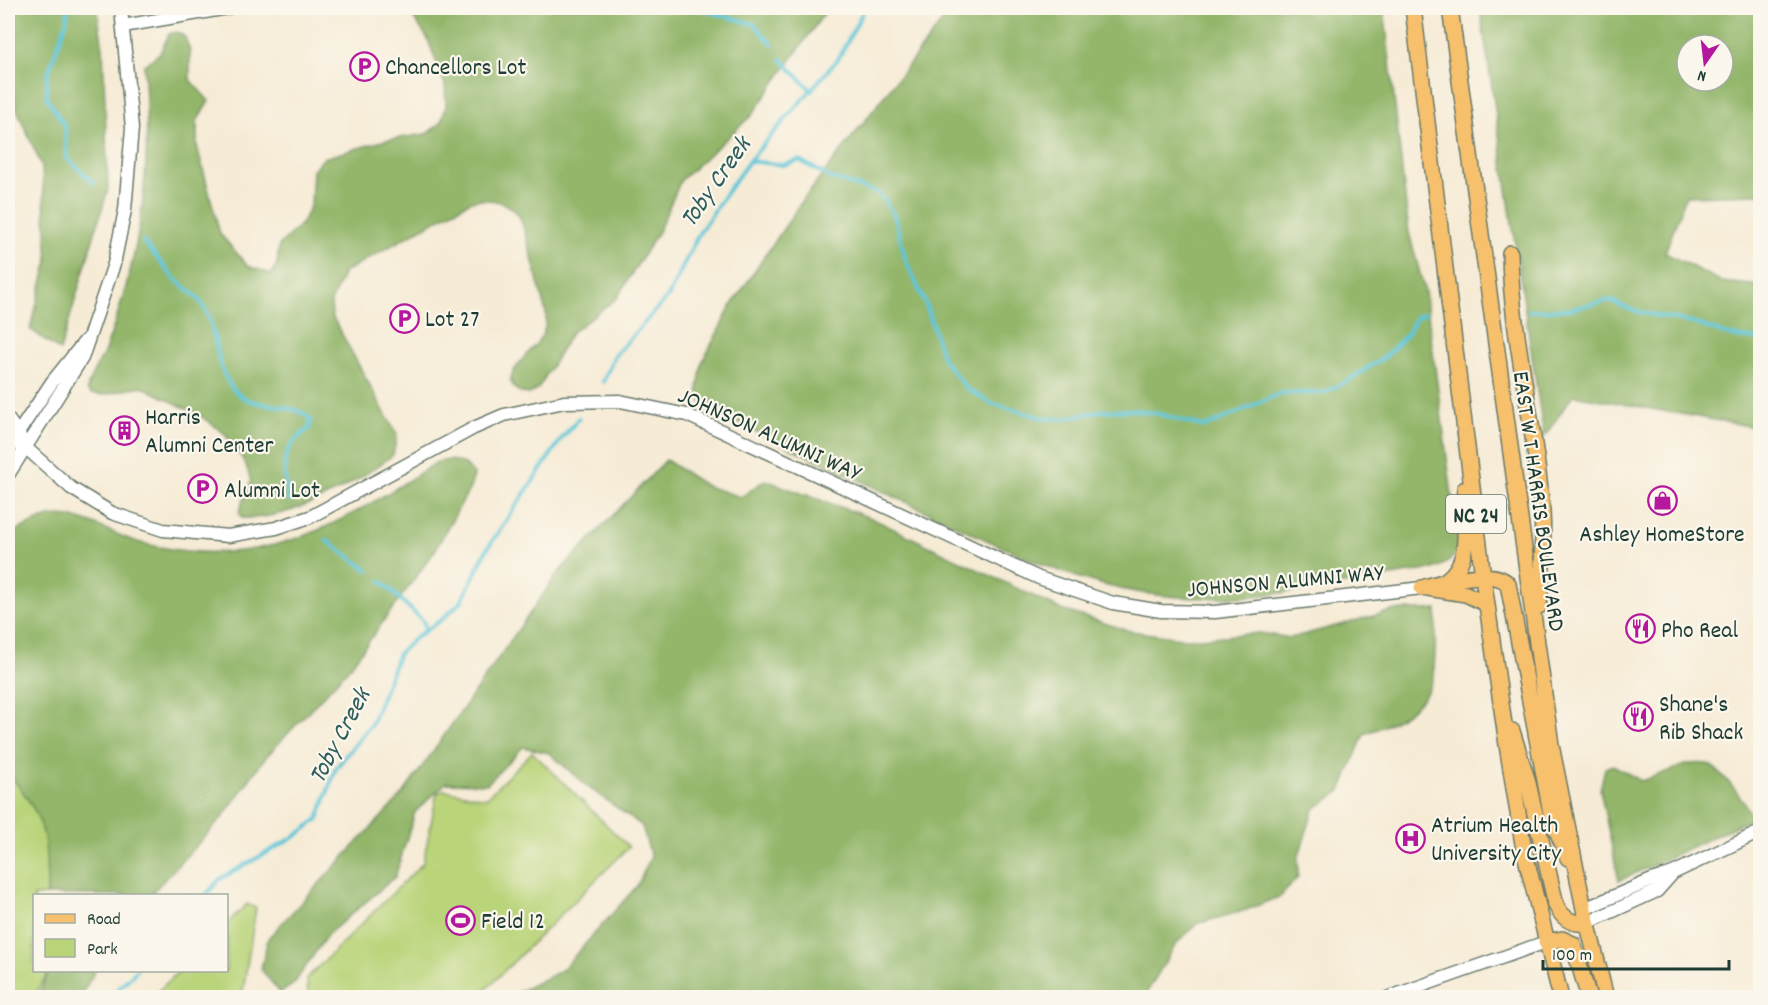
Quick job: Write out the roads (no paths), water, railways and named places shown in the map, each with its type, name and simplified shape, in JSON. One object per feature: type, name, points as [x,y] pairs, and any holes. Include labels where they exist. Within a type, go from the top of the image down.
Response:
[{"type":"main road","points":[[1408,8],[1414,26]]},
{"type":"main road","name":"NC 24","points":[[1413,8],[1483,577],[1502,706],[1524,850],[1561,998]]},
{"type":"main road","name":"EAST W T HARRIS BOULEVARD","points":[[1450,8],[1551,745],[1586,916],[1606,998]]},
{"type":"main road","points":[[1510,253],[1542,510],[1543,549],[1536,630]]},
{"type":"main road","points":[[1445,581],[1455,573],[1465,553],[1465,494],[1469,459]]},
{"type":"main road","points":[[1422,588],[1445,581],[1483,577],[1503,579],[1510,589],[1552,818],[1580,883]]},
{"type":"main road","points":[[1422,588],[1466,594],[1487,604]]},
{"type":"main road","points":[[1502,706],[1527,779],[1556,905],[1571,921],[1586,916]]},
{"type":"main road","points":[[1546,942],[1562,939],[1573,944],[1589,998]]},
{"type":"street","points":[[8,475],[77,366],[91,333],[114,264],[127,194],[132,128],[121,8]]},
{"type":"street","points":[[123,26],[228,8]]},
{"type":"street","points":[[11,441],[51,382],[91,333]]},
{"type":"street","name":"JOHNSON ALUMNI WAY","points":[[8,420],[11,441],[25,447],[71,488],[121,517],[147,527],[177,533],[234,535],[276,528],[310,517],[474,428],[504,415],[564,402],[620,400],[665,409],[699,420],[1039,578],[1113,603],[1161,611],[1222,612],[1422,588]]},
{"type":"street","points":[[1586,916],[1657,891],[1673,873],[1761,832]]},
{"type":"street","points":[[1387,998],[1546,942]]},
{"type":"waterway","points":[[68,8],[66,23],[47,76],[47,98],[65,126],[67,158],[94,183]]},
{"type":"waterway","points":[[696,8],[754,24],[772,44]]},
{"type":"waterway","name":"Toby Creek","points":[[603,382],[615,355],[668,297],[698,235],[724,196],[749,161],[838,59],[865,8]]},
{"type":"waterway","points":[[781,59],[812,91]]},
{"type":"waterway","points":[[749,161],[784,165],[799,160],[831,178],[878,193],[895,217],[906,261],[926,305],[943,359],[966,388],[990,403],[1043,418],[1062,419],[1101,411],[1134,410],[1159,414],[1205,427],[1281,393],[1323,393],[1344,383],[1386,356],[1407,334],[1417,316],[1425,314]]},
{"type":"waterway","points":[[143,241],[175,279],[202,304],[212,326],[223,372],[236,392],[253,402],[295,410],[311,420],[309,429],[299,436],[287,452],[285,479],[289,501]]},
{"type":"waterway","points":[[1529,311],[1569,309],[1611,300],[1639,312],[1688,322],[1730,335],[1760,339]]},
{"type":"waterway","name":"Toby Creek","points":[[207,894],[220,879],[296,836],[318,819],[336,768],[371,725],[399,653],[461,602],[487,549],[562,438],[579,418]]},
{"type":"waterway","points":[[326,540],[368,570]]},
{"type":"waterway","points":[[381,581],[423,621],[426,630]]},
{"type":"waterway","name":"Toby Creek","points":[[109,998],[135,972]]},
{"type":"place","name":"Chancellors Lot","points":[[364,66]]},
{"type":"place","name":"Lot 27","points":[[404,318]]},
{"type":"place","name":"Harris Alumni Center","points":[[124,430]]},
{"type":"place","name":"Alumni Lot","points":[[203,489]]},
{"type":"place","name":"Ashley HomeStore","points":[[1662,500]]},
{"type":"place","name":"Pho Real","points":[[1640,629]]},
{"type":"place","name":"Shane's Rib Shack","points":[[1638,717]]},
{"type":"place","name":"Atrium Health University City","points":[[1410,838]]},
{"type":"place","name":"Field 12","points":[[460,920]]}]
